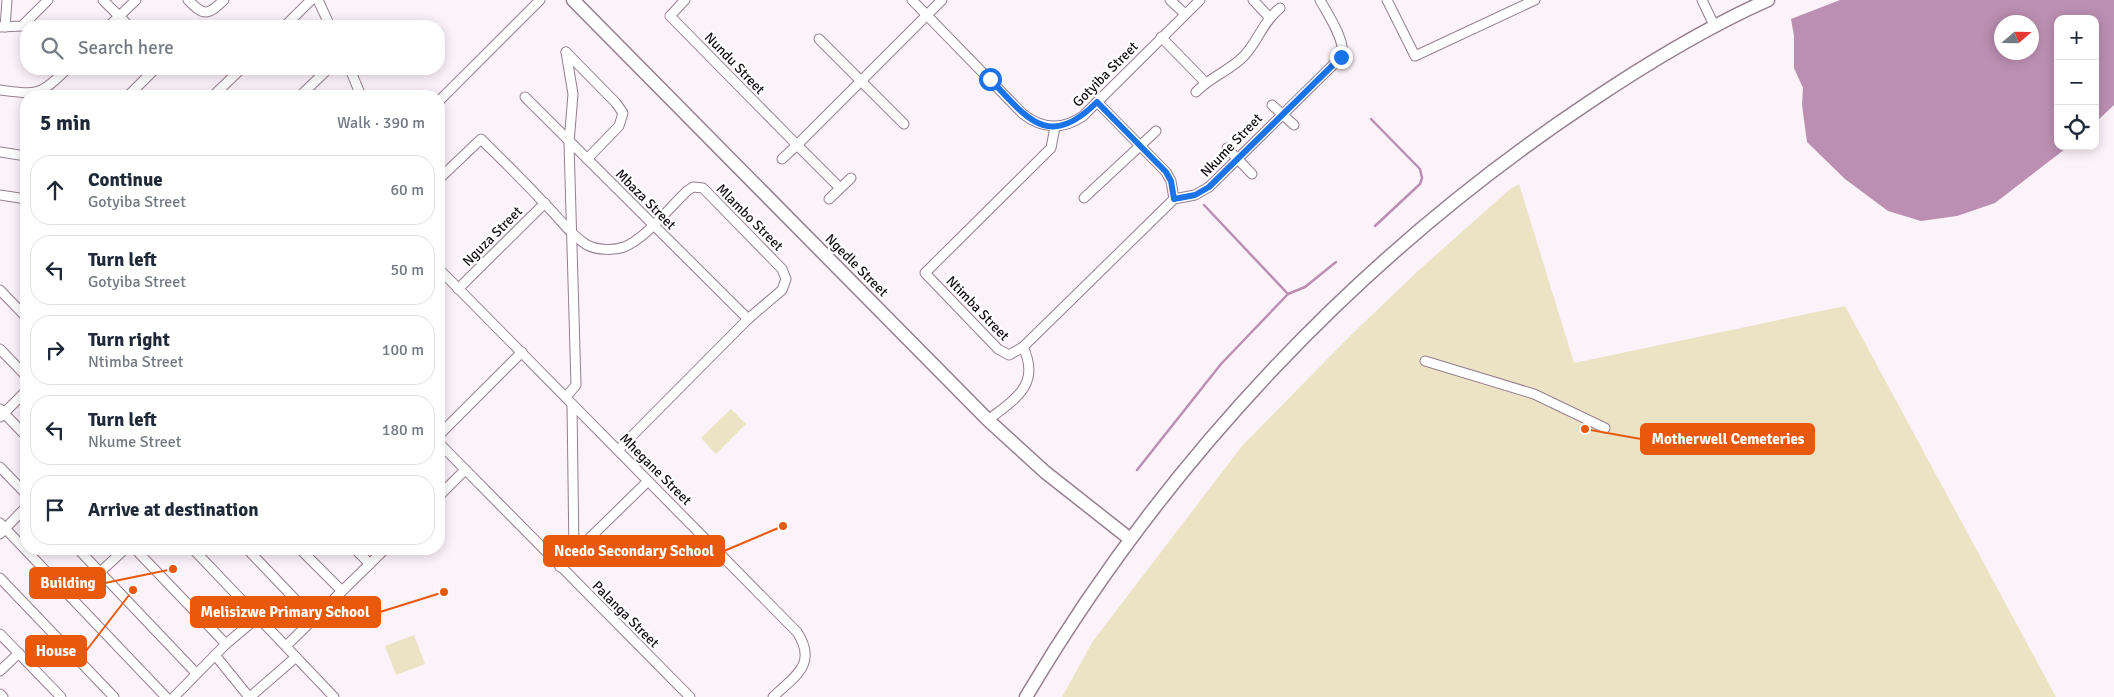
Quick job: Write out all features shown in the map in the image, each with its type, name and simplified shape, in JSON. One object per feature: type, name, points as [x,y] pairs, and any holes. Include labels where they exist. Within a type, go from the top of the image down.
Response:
[{"type":"main road","name":"Ngedle Street","points":[[573,0],[988,420],[1046,472],[1130,539]]},
{"type":"main road","points":[[1026,697],[1130,539],[1189,464],[1260,382],[1349,291],[1483,178],[1542,134],[1612,87],[1714,24],[1768,0]]},
{"type":"street","points":[[7,0],[2,27],[20,26]]},
{"type":"street","points":[[28,20],[48,0]]},
{"type":"street","points":[[103,0],[124,20]]},
{"type":"street","points":[[116,20],[136,0]]},
{"type":"street","points":[[188,0],[198,10],[206,13],[211,12],[224,0]]},
{"type":"street","points":[[290,20],[311,0]]},
{"type":"street","points":[[318,0],[327,20]]},
{"type":"street","points":[[445,95],[540,0]]},
{"type":"street","name":"Nundu Street","points":[[685,0],[670,16],[840,188]]},
{"type":"street","points":[[912,0],[1023,114],[1041,125],[1055,127]]},
{"type":"street","points":[[782,159],[942,0]]},
{"type":"street","points":[[1170,0],[1185,14]]},
{"type":"street","name":"Gotyiba Street","points":[[1055,127],[1074,122],[1097,102],[1200,0]]},
{"type":"street","points":[[1253,0],[1269,17]]},
{"type":"street","name":"Nkume Street","points":[[1174,199],[1205,191],[1343,52],[1339,37],[1320,0]]},
{"type":"street","points":[[1386,0],[1415,56],[1535,0]]},
{"type":"street","points":[[1702,0],[1714,24]]},
{"type":"street","points":[[1196,92],[1205,82],[1245,55],[1269,17],[1280,8]]},
{"type":"street","points":[[1161,37],[1205,82]]},
{"type":"street","points":[[819,39],[904,124]]},
{"type":"street","points":[[574,554],[569,400],[576,385],[569,143],[573,94],[566,52],[616,103],[623,113],[619,126],[587,159]]},
{"type":"street","points":[[43,90],[60,75]]},
{"type":"street","points":[[134,90],[149,75]]},
{"type":"street","points":[[219,90],[235,75]]},
{"type":"street","points":[[306,90],[322,75]]},
{"type":"street","points":[[352,75],[359,90]]},
{"type":"street","points":[[0,90],[20,92]]},
{"type":"street","name":"Mbaza Street","points":[[525,97],[748,320]]},
{"type":"street","points":[[1097,102],[1169,177],[1174,199]]},
{"type":"street","points":[[1272,105],[1294,125]]},
{"type":"street","name":"Ntimba Street","points":[[1055,127],[1051,148],[925,273],[1005,354],[1014,354],[1023,347],[1174,199]]},
{"type":"street","points":[[1084,198],[1156,131]]},
{"type":"street","name":"Mlambo Street","points":[[445,173],[481,139],[545,203],[572,234],[597,249],[622,248],[634,242],[687,191],[697,186],[703,188],[777,263],[785,274],[786,284],[782,290],[748,320],[618,450]]},
{"type":"street","points":[[1227,148],[1252,174]]},
{"type":"street","points":[[0,152],[20,155]]},
{"type":"street","points":[[829,199],[851,178]]},
{"type":"street","points":[[0,195],[20,198]]},
{"type":"street","name":"Nguza Street","points":[[458,289],[545,203]]},
{"type":"street","name":"Mhegane Street","points":[[445,275],[797,632],[803,640],[806,662],[801,670],[773,697]]},
{"type":"street","points":[[0,290],[20,311]]},
{"type":"street","points":[[988,420],[1018,396],[1030,378],[1030,363],[1023,347]]},
{"type":"street","points":[[0,349],[20,370]]},
{"type":"street","points":[[445,429],[522,352]]},
{"type":"street","points":[[1426,361],[1534,394],[1605,428]]},
{"type":"street","points":[[20,396],[1,413],[20,430]]},
{"type":"street","name":"Palanga Street","points":[[445,449],[690,697]]},
{"type":"street","points":[[0,467],[20,488]]},
{"type":"street","points":[[445,490],[465,470]]},
{"type":"street","points":[[560,567],[648,481]]},
{"type":"street","points":[[20,512],[2,528],[20,546]]},
{"type":"street","points":[[29,555],[166,697]]},
{"type":"street","points":[[84,555],[196,673]]},
{"type":"street","points":[[72,598],[118,555]]},
{"type":"street","points":[[141,555],[226,644]]},
{"type":"street","points":[[199,555],[334,697]]},
{"type":"street","points":[[253,555],[313,618]]},
{"type":"street","points":[[306,555],[342,591]]},
{"type":"street","points":[[361,555],[370,564]]},
{"type":"street","points":[[286,646],[379,555]]},
{"type":"street","points":[[0,578],[114,697]]},
{"type":"street","points":[[174,697],[226,644],[258,617]]},
{"type":"street","points":[[0,634],[61,697]]},
{"type":"street","points":[[0,671],[18,653]]},
{"type":"street","points":[[215,655],[250,697],[296,657]]},
{"type":"street","points":[[0,694],[3,697]]},
{"type":"shaded area","points":[[1840,0],[2114,0],[2114,105],[2099,119],[2099,15],[2054,15],[2054,150],[2064,150],[1995,203],[1957,216],[1921,221],[1888,211],[1845,179],[1807,142],[1802,105],[1803,88],[1794,68],[1794,36],[1791,19]]},
{"type":"shaded area","points":[[1519,184],[1574,363],[1845,306],[2056,697],[1062,697],[1093,641],[1242,446],[1348,338],[1419,270],[1509,190]]},
{"type":"shaded area","points":[[731,409],[746,424],[716,454],[701,438]]},
{"type":"shaded area","points":[[414,635],[425,664],[396,675],[385,646]]},
{"type":"waterway","points":[[1371,119],[1420,169],[1422,178],[1420,184],[1375,226]]},
{"type":"waterway","points":[[1137,470],[1221,364],[1288,294],[1204,205]]},
{"type":"waterway","points":[[1288,294],[1305,287],[1336,262]]},
{"type":"place","name":"Motherwell Cemeteries","points":[[1585,429]]},
{"type":"place","name":"Ncedo Secondary School","points":[[783,526]]},
{"type":"place","name":"Building","points":[[173,569]]},
{"type":"place","name":"House","points":[[133,590]]},
{"type":"place","name":"Melisizwe Primary School","points":[[444,592]]},
{"type":"route","points":[[990,79],[1023,114],[1041,125],[1055,127],[1074,122],[1097,102],[1166,172],[1171,181],[1174,199],[1200,194],[1205,191],[1282,113],[1341,57]]}]
